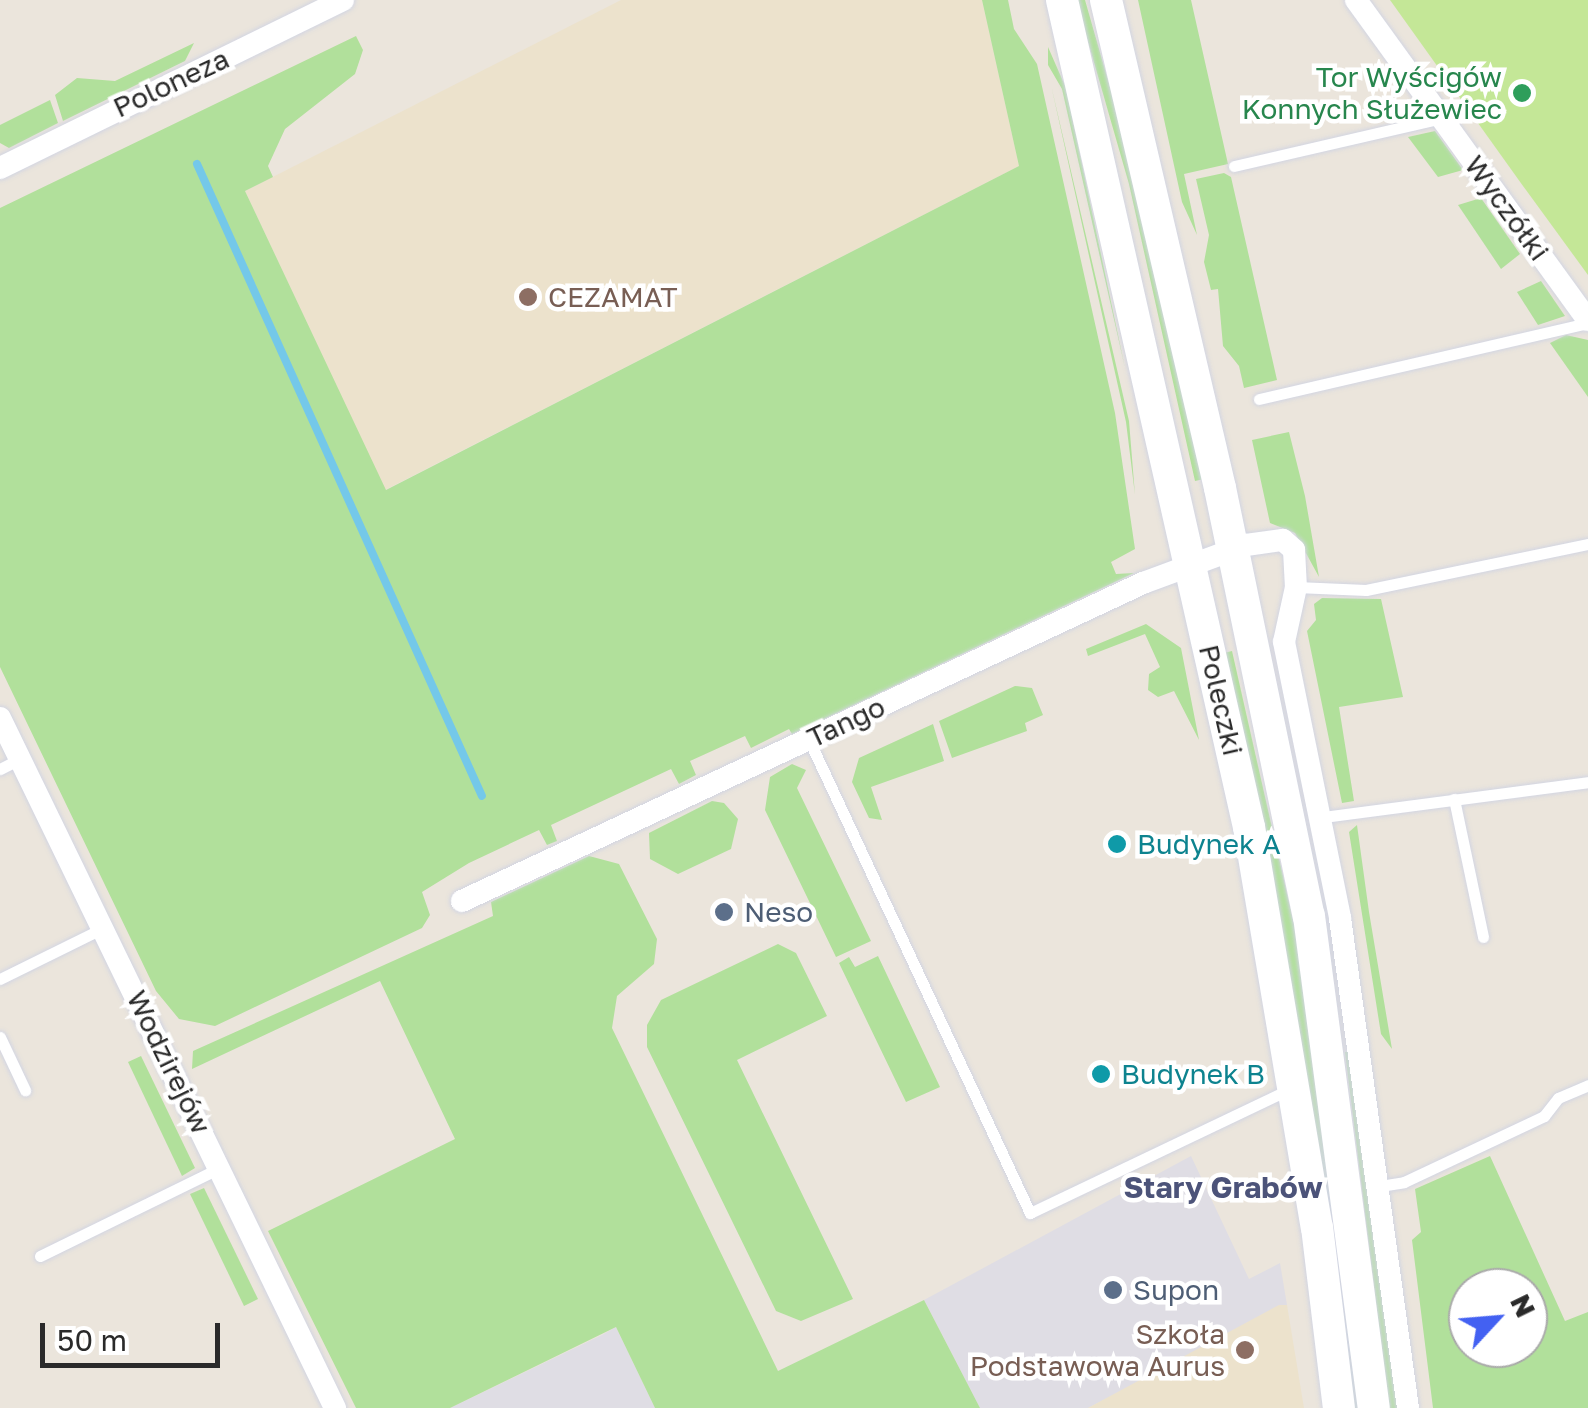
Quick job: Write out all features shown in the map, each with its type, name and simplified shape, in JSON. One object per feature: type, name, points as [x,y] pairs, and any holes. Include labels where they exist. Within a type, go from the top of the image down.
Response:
[{"type":"main road","name":"Poleczki","points":[[1062,0],[1249,827],[1340,1408]]},
{"type":"main road","name":"Poleczki","points":[[1106,0],[1232,550],[1309,916],[1374,1408]]},
{"type":"street","name":"Poloneza","points":[[0,168],[343,0]]},
{"type":"street","name":"Wyczółki","points":[[1356,0],[1588,321]]},
{"type":"street","points":[[1232,550],[1283,540],[1294,550],[1296,587],[1284,642],[1323,817],[1380,1186],[1408,1408]]},
{"type":"street","name":"Tango","points":[[462,900],[1190,564],[1232,550]]},
{"type":"street","name":"Wodzirejów","points":[[0,718],[10,764],[103,928],[334,1407]]},
{"type":"lane","points":[[1234,166],[1442,118]]},
{"type":"lane","points":[[1260,399],[1588,321]]},
{"type":"lane","points":[[1296,587],[1366,590],[1588,544]]},
{"type":"lane","points":[[808,740],[1030,1213],[1261,1098],[1292,1088]]},
{"type":"lane","points":[[1323,817],[1588,782]]},
{"type":"lane","points":[[1454,799],[1484,938]]},
{"type":"lane","points":[[0,979],[103,928]]},
{"type":"lane","points":[[0,1038],[26,1090]]},
{"type":"lane","points":[[1380,1186],[1404,1182],[1544,1116],[1558,1098],[1588,1085]]},
{"type":"lane","points":[[40,1256],[220,1168]]},
{"type":"shaded area","name":"CEZAMAT","points":[[621,0],[982,0],[1019,166],[385,490],[245,191]]},
{"type":"shaded area","name":"Supon","points":[[1191,1156],[1249,1279],[1280,1263],[1287,1305],[1088,1408],[980,1408],[924,1300]]},
{"type":"shaded area","name":"Szkoła Podstawowa Aurus","points":[[1279,1305],[1287,1305],[1304,1408],[1088,1408]]},
{"type":"shaded area","points":[[616,1327],[655,1408],[450,1408],[602,1335]]},
{"type":"green space","points":[[982,0],[1008,0],[1014,29],[1037,64],[1115,413],[1135,549],[1111,562],[1116,574],[1134,573],[792,734],[789,729],[751,748],[745,736],[690,761],[696,775],[679,784],[671,769],[551,825],[557,841],[547,845],[539,830],[469,863],[422,892],[430,915],[422,928],[215,1026],[179,1019],[156,991],[0,667],[0,208],[356,36],[363,50],[355,74],[285,129],[268,166],[273,177],[245,191],[386,490],[1019,166]]},
{"type":"green space","points":[[1076,0],[1085,0],[1138,185],[1204,479],[1195,481],[1129,184]]},
{"type":"green space","points":[[1138,0],[1191,0],[1228,164],[1184,174],[1197,235],[1182,202]]},
{"type":"green space","name":"Tor Wyścigów Konnych Służewiec","points":[[1390,0],[1588,0],[1588,275],[1523,186]]},
{"type":"green space","points":[[194,43],[185,61],[63,121],[55,95],[77,78],[115,81]]},
{"type":"green space","points":[[1048,47],[1066,88],[1125,368],[1062,89],[1048,65]]},
{"type":"green space","points":[[1051,85],[1129,421],[1135,495],[1126,422]]},
{"type":"green space","points":[[50,100],[58,123],[9,148],[0,143],[0,125]]},
{"type":"green space","points":[[1435,131],[1463,170],[1438,177],[1408,137]]},
{"type":"green space","points":[[1224,173],[1231,177],[1277,380],[1244,388],[1239,366],[1223,346],[1218,289],[1211,290],[1204,262],[1209,235],[1196,179]]},
{"type":"green space","points":[[1481,198],[1520,254],[1501,269],[1458,205]]},
{"type":"green space","points":[[1541,281],[1565,316],[1538,325],[1517,292]]},
{"type":"green space","points":[[1566,335],[1588,340],[1588,397],[1550,343]]},
{"type":"green space","points":[[1289,432],[1319,577],[1295,533],[1270,523],[1252,440]]},
{"type":"green space","points":[[1322,598],[1381,599],[1403,697],[1339,707],[1354,801],[1342,803],[1307,631],[1316,620],[1314,604]]},
{"type":"green space","points":[[1146,624],[1181,648],[1199,740],[1174,691],[1158,697],[1148,690],[1149,674],[1160,667],[1145,634],[1088,656],[1086,649]]},
{"type":"green space","points":[[1232,651],[1305,973],[1360,1408],[1353,1408],[1224,653]]},
{"type":"green space","points":[[1015,686],[1032,688],[1043,715],[1025,723],[1027,731],[952,758],[939,721]]},
{"type":"green space","points":[[933,724],[944,761],[871,787],[882,820],[869,818],[852,782],[859,758]]},
{"type":"green space","points":[[792,764],[806,770],[797,788],[871,941],[836,957],[765,810],[770,777]]},
{"type":"green space","points":[[712,801],[724,803],[738,819],[731,849],[678,874],[650,859],[649,833]]},
{"type":"green space","points":[[1357,825],[1392,1049],[1381,1034],[1349,832]]},
{"type":"green space","points":[[589,856],[619,864],[657,939],[654,964],[617,996],[612,1028],[778,1371],[924,1300],[980,1408],[655,1408],[616,1327],[450,1408],[356,1408],[268,1231],[455,1139],[380,981],[192,1069],[193,1051],[493,916],[491,902]]},
{"type":"green space","points":[[778,944],[796,953],[827,1016],[737,1060],[853,1299],[801,1321],[776,1311],[647,1047],[647,1025],[661,1000]]},
{"type":"green space","points":[[878,956],[940,1087],[906,1102],[839,963],[849,957],[855,967]]},
{"type":"green space","points":[[1352,1051],[1401,1408],[1389,1408],[1345,1052]]},
{"type":"green space","points":[[141,1056],[195,1168],[182,1176],[128,1062]]},
{"type":"green space","points":[[1490,1156],[1541,1268],[1448,1268],[1448,1368],[1548,1368],[1548,1284],[1565,1321],[1588,1312],[1588,1408],[1433,1408],[1412,1240],[1421,1232],[1415,1189]]},
{"type":"green space","points":[[204,1188],[258,1299],[244,1306],[190,1194]]},
{"type":"waterway","points":[[197,164],[482,796]]},
{"type":"place","name":"Tor Wyścigów Konnych Służewiec","points":[[1522,93]]},
{"type":"place","name":"CEZAMAT","points":[[528,297]]},
{"type":"place","name":"Budynek A","points":[[1117,844]]},
{"type":"place","name":"Neso","points":[[724,912]]},
{"type":"place","name":"Budynek B","points":[[1101,1074]]},
{"type":"place","name":"Supon","points":[[1113,1290]]},
{"type":"place","name":"Szkoła Podstawowa Aurus","points":[[1245,1350]]},
{"type":"district","name":"Stary Grabów","points":[[1223,1187]]}]
